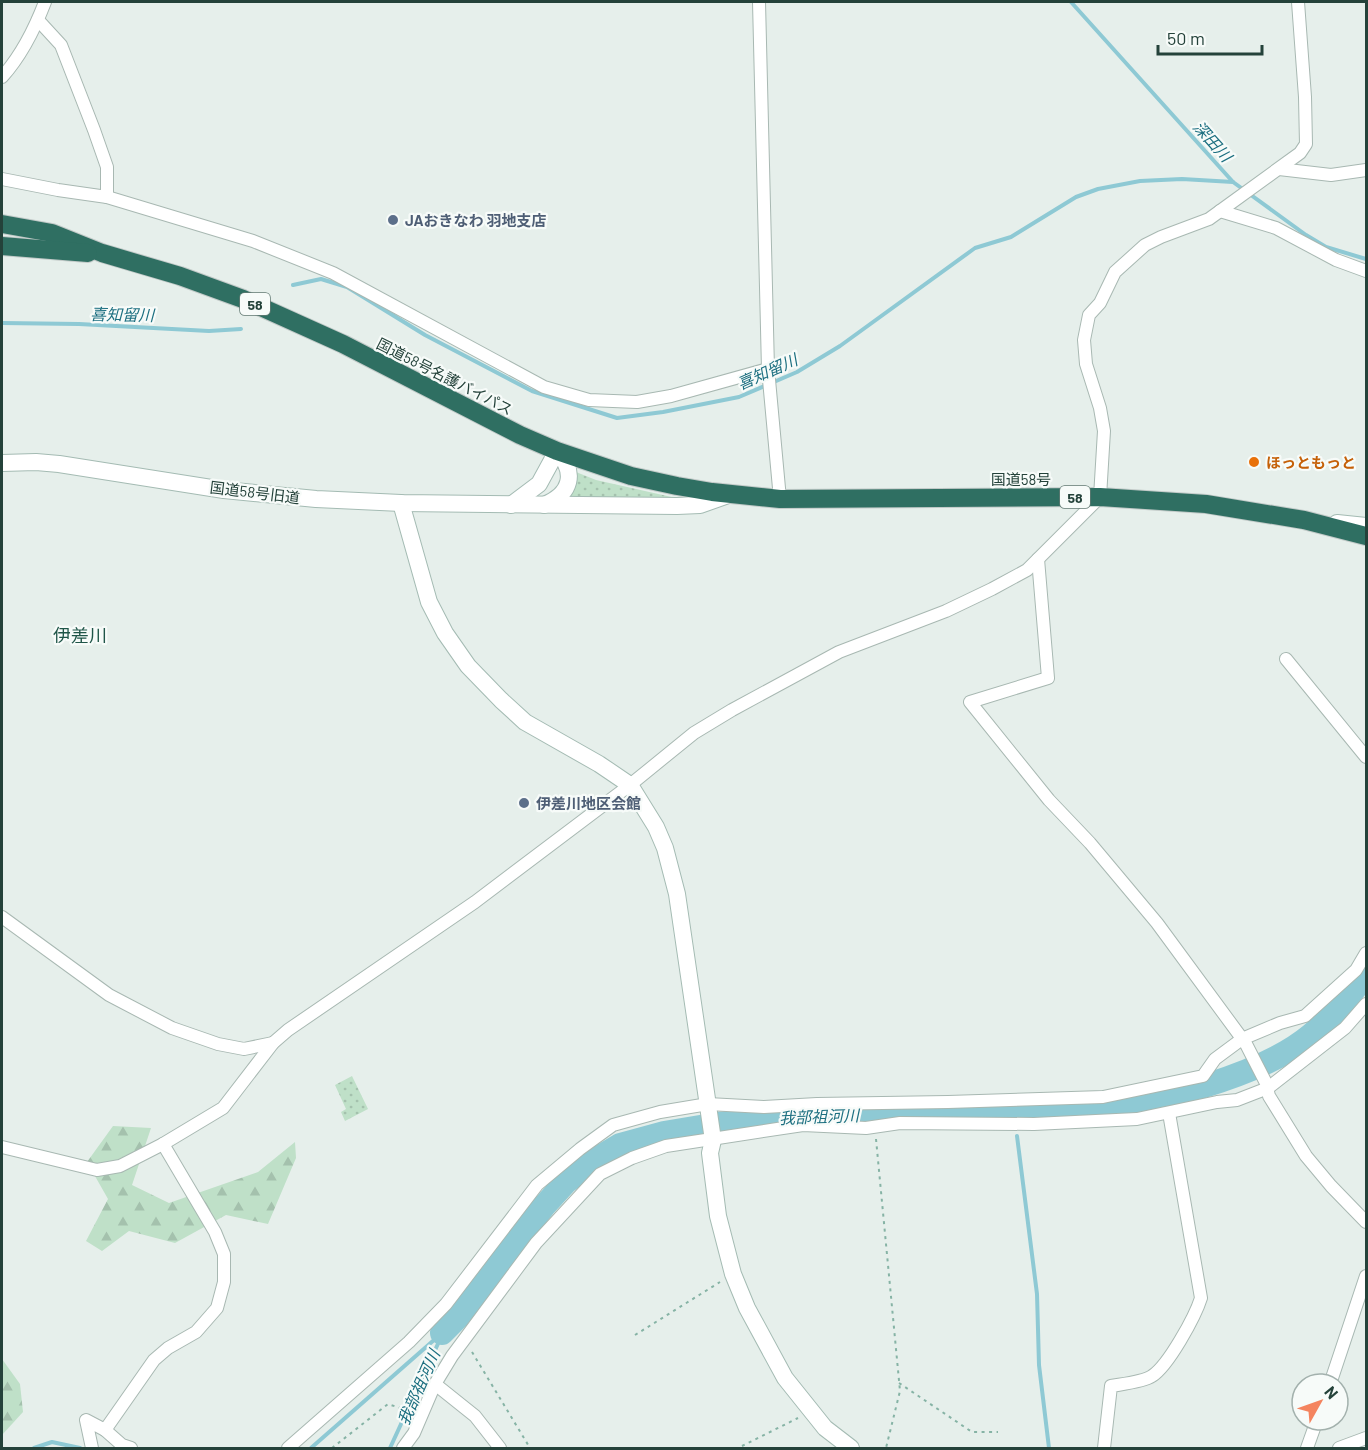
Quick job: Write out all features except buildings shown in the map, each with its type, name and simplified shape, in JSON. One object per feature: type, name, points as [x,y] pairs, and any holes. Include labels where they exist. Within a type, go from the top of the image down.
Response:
[{"type":"highway","name":"国道58号名護バイパス","points":[[2,224],[52,233],[102,253],[180,276],[243,299],[343,344],[520,435],[557,451],[631,476],[677,486],[780,499]]},
{"type":"highway","name":"国道58号名護バイパス","points":[[2,246],[102,253]]},
{"type":"highway","name":"国道58号","points":[[780,499],[1100,497],[1206,504],[1304,520],[1366,536]]},
{"type":"street","points":[[2,77],[13,64],[38,20],[45,2]]},
{"type":"street","points":[[759,2],[768,372],[780,499]]},
{"type":"street","points":[[2,1147],[97,1170],[120,1166],[163,1144],[223,1108],[273,1043],[288,1030],[475,902],[630,785],[694,733],[839,652],[946,611],[992,590],[1027,570],[1100,497],[1104,431],[1101,408],[1086,364],[1084,340],[1089,315],[1100,303],[1115,272],[1145,245],[1209,219],[1224,209],[1300,153],[1306,144],[1298,2]]},
{"type":"street","points":[[38,20],[61,45],[86,108],[107,167],[107,197]]},
{"type":"street","points":[[1277,170],[1332,175],[1366,171]]},
{"type":"street","points":[[2,179],[107,197],[233,234],[333,273],[544,387],[589,400],[637,402],[768,372]]},
{"type":"street","points":[[1224,209],[1276,228],[1336,260],[1366,271]]},
{"type":"street","points":[[511,505],[539,484],[557,451],[569,467],[569,480],[562,495],[544,506]]},
{"type":"street","name":"国道58号旧道","points":[[2,463],[59,464],[266,495],[401,503],[677,506],[700,505],[731,494]]},
{"type":"street","points":[[401,503],[429,602],[445,633],[468,666],[525,722],[600,764],[630,785],[656,827],[665,848],[677,894],[713,1138],[710,1153],[718,1216],[733,1274],[747,1308],[785,1378],[825,1428],[851,1449]]},
{"type":"street","points":[[1304,520],[1366,526]]},
{"type":"street","points":[[1038,559],[1048,678],[970,702],[1049,800],[1090,843],[1157,923],[1244,1042],[1267,1085],[1269,1096],[1306,1156],[1366,1222]]},
{"type":"street","points":[[1286,659],[1366,757]]},
{"type":"street","points":[[2,917],[109,995],[172,1028],[218,1044],[244,1049],[273,1043]]},
{"type":"street","points":[[288,1449],[409,1342],[446,1304],[537,1185],[579,1149],[614,1125],[660,1112],[709,1108],[1103,1097],[1203,1076],[1215,1059],[1280,1023],[1305,1016],[1356,970],[1366,953]]},
{"type":"street","points":[[403,1449],[414,1433],[435,1384],[464,1340],[536,1243],[600,1174],[632,1158],[666,1146],[803,1125],[866,1128],[900,1123],[1034,1124],[1137,1119],[1237,1100],[1267,1085],[1346,1028],[1366,1004]]},
{"type":"street","points":[[1104,1449],[1111,1386],[1151,1377],[1164,1364],[1197,1312],[1201,1298],[1168,1113]]},
{"type":"street","points":[[105,1430],[154,1360],[168,1348],[196,1332],[217,1308],[224,1282],[224,1254],[215,1232],[163,1144]]},
{"type":"street","points":[[1334,1372],[1366,1276]]},
{"type":"street","points":[[435,1384],[475,1416],[500,1449]]},
{"type":"street","points":[[90,1442],[86,1420],[105,1430],[122,1445],[131,1449]]},
{"type":"street","points":[[1308,1449],[1313,1432]]},
{"type":"street","points":[[1339,1449],[1366,1438]]},
{"type":"path","points":[[874,1127],[900,1391],[886,1449]]},
{"type":"path","points":[[635,1335],[733,1274]]},
{"type":"path","points":[[464,1340],[530,1449]]},
{"type":"path","points":[[899,1383],[972,1432],[998,1432]]},
{"type":"path","points":[[332,1449],[388,1404],[400,1408]]},
{"type":"path","points":[[741,1446],[811,1411]]},
{"type":"green space","points":[[576,472],[596,480],[676,498],[563,502],[574,489]]},
{"type":"green space","points":[[352,1076],[368,1109],[345,1121],[341,1112],[346,1109],[335,1085]]},
{"type":"green space","points":[[113,1126],[151,1128],[132,1185],[169,1203],[258,1172],[295,1142],[296,1158],[268,1224],[226,1215],[175,1243],[129,1231],[102,1251],[86,1241],[108,1199],[87,1162]]},
{"type":"green space","points":[[2,1359],[20,1384],[23,1412],[2,1435]]},
{"type":"waterway","name":"深田川","points":[[1071,2],[1233,182],[1326,247],[1366,259]]},
{"type":"waterway","name":"喜知留川","points":[[293,285],[321,279],[347,287],[425,335],[532,391],[617,418],[663,412],[739,397],[797,372],[840,346],[975,248],[1011,237],[1076,197],[1098,189],[1140,181],[1182,179],[1233,182]]},
{"type":"waterway","name":"喜知留川","points":[[2,323],[79,324],[209,331],[241,329]]},
{"type":"waterway","name":"我部祖河川","points":[[442,1333],[458,1317],[544,1206],[566,1182],[620,1145],[664,1133],[784,1117],[1115,1108],[1139,1103],[1218,1082],[1292,1049],[1326,1021],[1366,974]]},
{"type":"waterway","points":[[1017,1136],[1037,1294],[1039,1365],[1049,1448]]},
{"type":"waterway","points":[[311,1448],[442,1333]]},
{"type":"waterway","name":"我部祖河川","points":[[390,1448],[442,1335]]},
{"type":"waterway","points":[[34,1448],[52,1442],[80,1448]]},
{"type":"place","name":"JAおきなわ 羽地支店","points":[[393,220]]},
{"type":"place","name":"ほっともっと","points":[[1254,462]]},
{"type":"place","name":"伊差川地区会館","points":[[524,803]]},
{"type":"district","name":"伊差川","points":[[80,635]]}]
